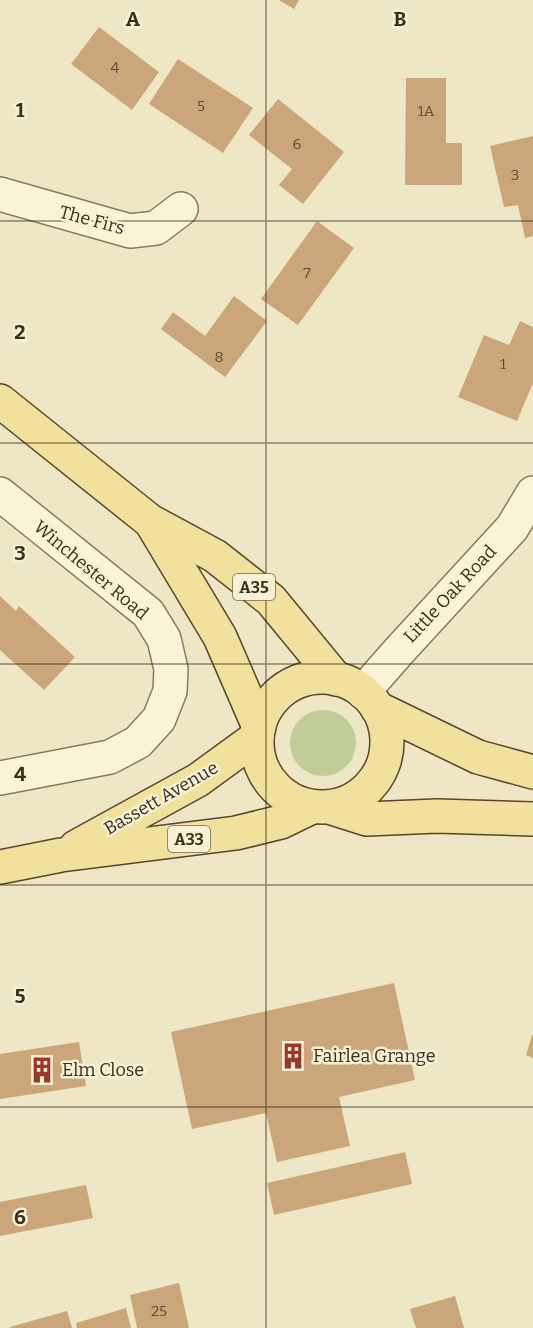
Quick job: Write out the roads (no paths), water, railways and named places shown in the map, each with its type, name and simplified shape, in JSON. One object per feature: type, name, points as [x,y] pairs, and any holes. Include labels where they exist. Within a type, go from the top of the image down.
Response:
[{"type":"main road","name":"A35","points":[[0,401],[150,521],[215,556],[271,600],[359,693]]},
{"type":"main road","name":"A35","points":[[150,521],[220,637],[258,732]]},
{"type":"main road","points":[[533,772],[478,757],[359,693],[316,678],[297,682],[279,693],[267,708],[258,732],[259,756],[266,775],[278,790],[294,801],[368,819],[437,816],[533,819]]},
{"type":"main road","points":[[321,807],[348,802],[363,793],[376,779],[384,762],[387,744],[385,725],[359,693]]},
{"type":"main road","name":"Bassett Avenue","points":[[62,855],[198,780],[258,732]]},
{"type":"main road","name":"Bassett Avenue","points":[[0,867],[62,855],[236,833],[281,822],[321,807]]},
{"type":"street","name":"The Firs","points":[[0,194],[130,231],[156,228],[181,209]]},
{"type":"street","name":"Winchester Road","points":[[0,494],[148,613],[164,639],[171,669],[170,691],[159,719],[138,742],[110,757],[0,778]]},
{"type":"street","name":"Little Oak Road","points":[[359,693],[512,528],[533,494]]},
{"type":"place","name":"Fairlea Grange","points":[[293,1056]]},
{"type":"place","name":"Elm Close","points":[[42,1070]]}]
